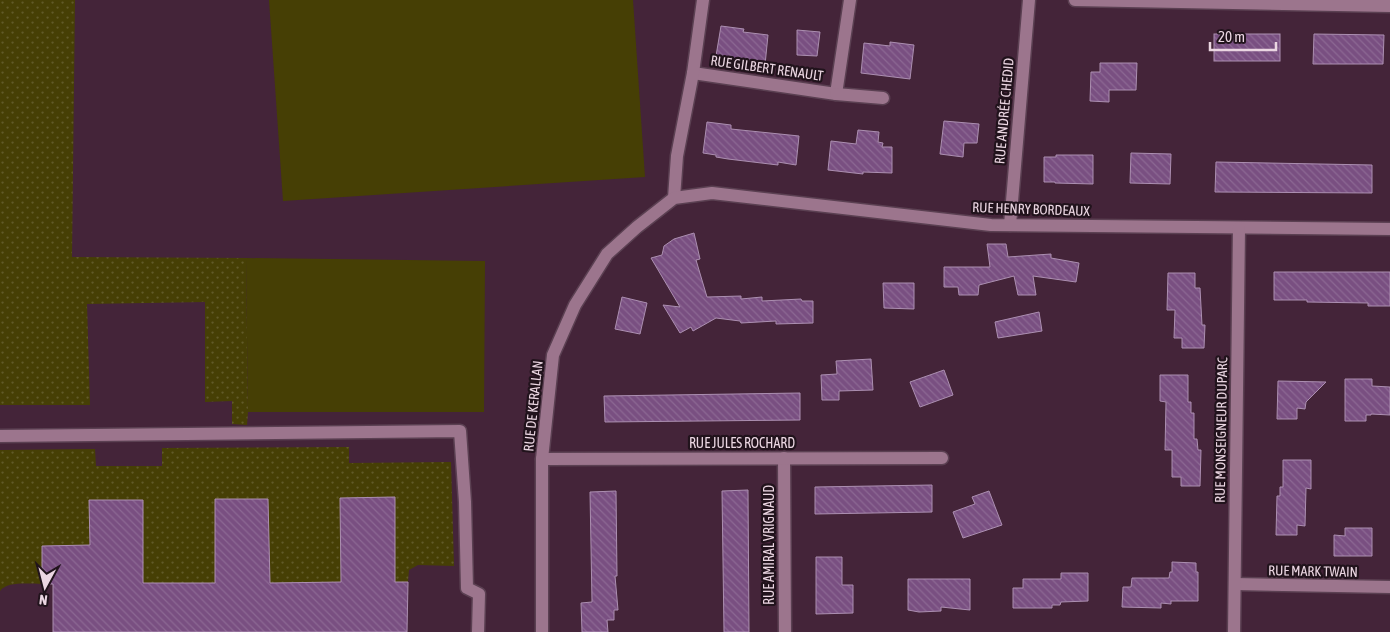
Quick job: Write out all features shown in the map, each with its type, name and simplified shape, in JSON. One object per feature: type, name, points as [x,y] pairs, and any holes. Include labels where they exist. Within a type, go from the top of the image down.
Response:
[{"type":"street","name":"RUE GILBERT RENAULT","points":[[674,198],[677,156],[693,73],[703,0]]},
{"type":"street","name":"RUE GILBERT RENAULT","points":[[836,94],[850,0]]},
{"type":"street","name":"RUE ANDRÉE CHEDID","points":[[1010,225],[1029,0]]},
{"type":"street","points":[[1075,0],[1390,6]]},
{"type":"street","name":"RUE GILBERT RENAULT","points":[[693,73],[836,94],[883,98]]},
{"type":"street","name":"RUE HENRY BORDEAUX","points":[[674,198],[712,193],[981,224],[1390,229]]},
{"type":"street","name":"RUE DE KERALLAN","points":[[542,632],[542,458],[553,355],[575,305],[607,254],[637,226],[674,198]]},
{"type":"street","name":"RUE MONSEIGNEUR DUPARC","points":[[1234,632],[1239,228]]},
{"type":"street","points":[[0,436],[460,432],[465,502],[467,588],[479,594],[478,632]]},
{"type":"street","name":"RUE JULES ROCHARD","points":[[542,458],[942,458]]},
{"type":"street","name":"RUE AMIRAL VRIGNAUD","points":[[784,458],[785,632]]},
{"type":"street","name":"RUE MARK TWAIN","points":[[1235,584],[1390,587]]},
{"type":"shaded area","points":[[0,0],[75,0],[72,257],[246,258],[247,425],[232,424],[232,401],[205,402],[205,302],[87,304],[90,405],[0,405]]},
{"type":"shaded area","points":[[269,0],[633,0],[645,177],[283,201]]},
{"type":"shaded area","points":[[246,258],[485,261],[484,412],[248,412]]},
{"type":"shaded area","points":[[349,447],[349,463],[451,462],[454,566],[418,565],[409,570],[408,582],[395,582],[395,497],[340,498],[341,582],[270,583],[268,499],[215,499],[215,583],[143,583],[143,500],[89,500],[90,579],[75,545],[42,546],[42,584],[13,584],[0,591],[0,450],[95,449],[96,466],[162,466],[162,448]]},
{"type":"building","points":[[721,26],[744,29],[743,32],[768,35],[765,65],[731,61],[731,58],[716,56]]},
{"type":"building","points":[[797,30],[820,32],[817,56],[797,55]]},
{"type":"building","points":[[1214,34],[1280,34],[1280,61],[1214,61]]},
{"type":"building","points":[[1314,34],[1384,35],[1383,64],[1313,64]]},
{"type":"building","points":[[890,42],[914,45],[910,79],[861,73],[864,43],[890,46]]},
{"type":"building","points":[[1100,63],[1137,63],[1136,90],[1109,90],[1109,102],[1090,101],[1091,72],[1100,72]]},
{"type":"building","points":[[944,121],[979,124],[977,143],[964,143],[963,157],[940,154]]},
{"type":"building","points":[[707,122],[731,125],[731,129],[799,136],[796,165],[778,162],[778,165],[728,159],[703,153]]},
{"type":"building","points":[[858,130],[879,132],[878,142],[883,143],[882,147],[892,147],[892,173],[863,172],[863,174],[828,170],[831,141],[856,144]]},
{"type":"building","points":[[1131,153],[1171,154],[1170,184],[1130,183]]},
{"type":"building","points":[[1056,155],[1093,155],[1093,184],[1044,182],[1044,157],[1056,157]]},
{"type":"building","points":[[1216,162],[1372,165],[1372,193],[1215,192]]},
{"type":"building","points":[[694,233],[700,259],[696,260],[707,297],[741,296],[741,299],[762,297],[762,301],[801,299],[802,301],[813,301],[813,323],[776,324],[776,321],[741,323],[740,321],[716,318],[693,331],[691,327],[680,333],[663,305],[680,307],[651,258],[662,255],[664,246],[674,239]]},
{"type":"building","points":[[987,244],[1006,244],[1008,257],[1051,254],[1051,258],[1079,263],[1076,282],[1033,276],[1036,295],[1018,295],[1014,276],[979,285],[978,295],[959,295],[958,287],[944,287],[944,267],[990,267]]},
{"type":"building","points":[[1274,272],[1390,272],[1390,306],[1368,306],[1368,303],[1274,300]]},
{"type":"building","points":[[1168,273],[1195,273],[1195,288],[1200,288],[1202,325],[1205,325],[1204,348],[1182,348],[1182,338],[1174,338],[1175,310],[1167,310]]},
{"type":"building","points":[[883,283],[914,283],[914,309],[884,308]]},
{"type":"building","points":[[622,297],[647,303],[640,334],[615,329]]},
{"type":"building","points":[[1039,312],[1042,331],[998,338],[995,322]]},
{"type":"building","points":[[871,359],[873,390],[839,391],[839,400],[822,400],[821,375],[837,374],[836,361]]},
{"type":"building","points":[[944,370],[953,395],[920,407],[910,382]]},
{"type":"building","points":[[1160,375],[1188,375],[1188,402],[1191,402],[1191,413],[1194,413],[1194,439],[1197,439],[1198,450],[1201,450],[1200,486],[1181,486],[1181,477],[1172,477],[1172,450],[1165,450],[1166,402],[1160,401]]},
{"type":"building","points":[[1345,379],[1372,379],[1372,386],[1390,387],[1390,415],[1371,414],[1366,415],[1366,421],[1345,421]]},
{"type":"building","points":[[1278,381],[1326,382],[1306,402],[1305,409],[1297,408],[1297,419],[1277,419]]},
{"type":"building","points":[[800,393],[800,420],[605,422],[604,396]]},
{"type":"building","points":[[1283,460],[1311,460],[1311,489],[1306,488],[1305,526],[1297,525],[1297,535],[1276,535],[1277,496],[1280,496],[1280,487],[1283,487]]},
{"type":"building","points":[[932,485],[932,512],[815,514],[815,487]]},
{"type":"building","points":[[748,490],[749,632],[724,632],[722,491]]},
{"type":"building","points":[[616,491],[617,576],[615,576],[618,610],[614,610],[614,620],[607,620],[608,632],[582,632],[581,603],[592,602],[590,492]]},
{"type":"building","points":[[989,491],[1002,525],[963,538],[953,512],[975,504],[972,497]]},
{"type":"building","points":[[395,497],[395,582],[408,582],[407,632],[53,632],[53,584],[42,584],[42,546],[90,545],[89,500],[143,500],[143,583],[215,583],[215,499],[268,499],[270,583],[341,582],[340,498]]},
{"type":"building","points":[[1345,528],[1372,528],[1372,556],[1334,556],[1334,535],[1345,536]]},
{"type":"building","points":[[816,557],[842,557],[842,585],[853,585],[853,613],[816,614]]},
{"type":"building","points":[[1172,562],[1196,563],[1196,572],[1198,572],[1198,601],[1171,601],[1171,604],[1161,603],[1161,608],[1122,607],[1123,587],[1131,587],[1132,578],[1169,578],[1170,572],[1172,572]]},
{"type":"building","points":[[1061,573],[1088,573],[1088,601],[1061,602],[1060,605],[1052,605],[1052,608],[1013,608],[1013,588],[1023,588],[1023,579],[1061,579]]},
{"type":"building","points":[[908,579],[970,579],[970,610],[941,607],[941,611],[919,612],[908,610]]}]
